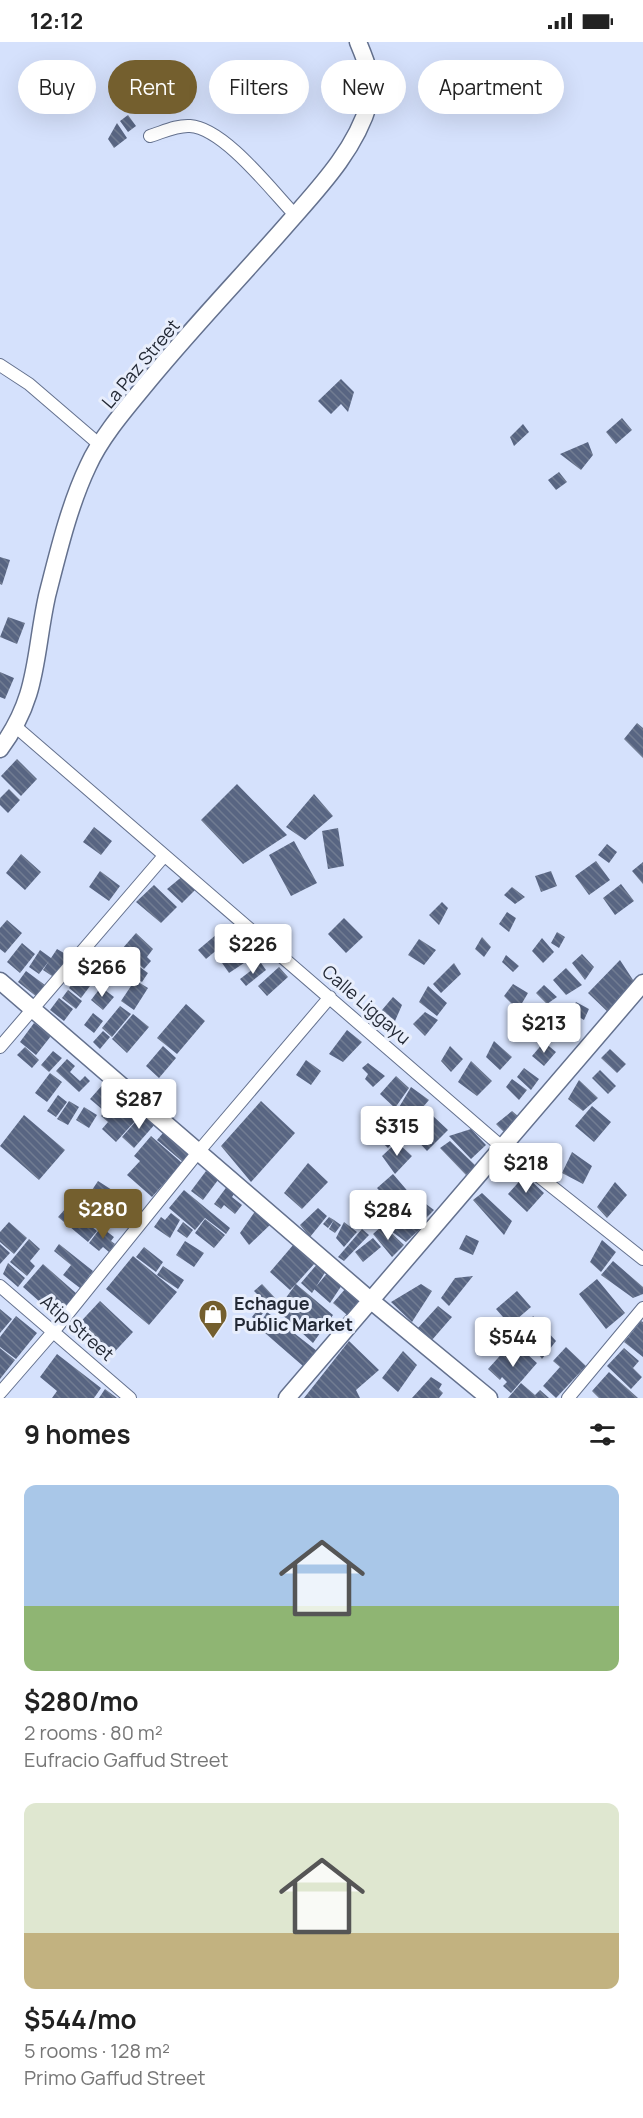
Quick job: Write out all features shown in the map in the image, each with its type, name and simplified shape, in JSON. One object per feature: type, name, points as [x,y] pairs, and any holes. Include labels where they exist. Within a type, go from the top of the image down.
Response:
[{"type":"street","name":"La Paz Street","points":[[0,749],[16,727],[36,671],[47,599],[61,543],[87,467],[100,445],[152,378],[295,215],[342,156],[359,130],[369,101],[371,81],[358,42]]},
{"type":"street","points":[[150,136],[189,126],[203,128],[232,150],[295,215]]},
{"type":"street","points":[[0,365],[28,384],[100,445]]},
{"type":"street","name":"Calle Liggayu","points":[[16,727],[502,1147],[643,1258]]},
{"type":"street","points":[[0,1047],[164,856]]},
{"type":"street","points":[[0,981],[369,1299],[489,1398]]},
{"type":"street","points":[[287,1398],[369,1299],[643,983]]},
{"type":"street","points":[[0,1393],[53,1332],[199,1151],[330,998]]},
{"type":"street","name":"Atip Street","points":[[0,1286],[130,1398]]},
{"type":"street","points":[[568,1398],[643,1308]]},
{"type":"building","points":[[128,115],[136,126],[128,132],[120,121]]},
{"type":"building","points":[[117,123],[127,138],[114,148],[108,139]]},
{"type":"building","points":[[341,379],[354,392],[348,412],[341,404],[331,414],[318,401]]},
{"type":"building","points":[[622,418],[632,430],[616,444],[606,432]]},
{"type":"building","points":[[523,424],[529,432],[514,446],[510,437]]},
{"type":"building","points":[[588,442],[593,455],[581,470],[560,454]]},
{"type":"building","points":[[559,472],[567,482],[556,490],[548,480]]},
{"type":"building","points":[[0,557],[10,560],[2,585],[0,584]]},
{"type":"building","points":[[8,617],[25,623],[17,644],[0,637]]},
{"type":"building","points":[[0,672],[14,678],[5,699],[0,697]]},
{"type":"building","points":[[637,723],[643,728],[643,758],[624,739]]},
{"type":"building","points":[[17,759],[37,779],[21,796],[1,776]]},
{"type":"building","points":[[237,784],[287,835],[243,864],[201,820]]},
{"type":"building","points":[[9,789],[20,800],[8,813],[0,805],[0,798]]},
{"type":"building","points":[[314,794],[333,816],[305,840],[286,827]]},
{"type":"building","points":[[94,827],[112,841],[101,855],[83,842]]},
{"type":"building","points":[[338,828],[344,866],[328,869],[322,831]]},
{"type":"building","points":[[294,841],[317,883],[291,896],[269,855]]},
{"type":"building","points":[[607,844],[617,852],[609,863],[598,855]]},
{"type":"building","points":[[21,854],[41,872],[25,890],[6,873]]},
{"type":"building","points":[[596,861],[610,880],[589,895],[575,876]]},
{"type":"building","points":[[643,862],[643,884],[632,871]]},
{"type":"building","points":[[100,871],[120,886],[109,901],[89,887]]},
{"type":"building","points":[[551,871],[557,886],[541,892],[535,876]]},
{"type":"building","points":[[184,875],[195,890],[182,903],[167,889]]},
{"type":"building","points":[[621,884],[634,901],[615,915],[603,898]]},
{"type":"building","points":[[154,885],[177,907],[161,923],[136,902]]},
{"type":"building","points":[[512,887],[525,897],[515,904],[504,895]]},
{"type":"building","points":[[442,902],[448,908],[439,925],[429,915]]},
{"type":"building","points":[[507,912],[516,918],[509,932],[499,924]]},
{"type":"building","points":[[344,918],[363,937],[346,953],[328,934]]},
{"type":"building","points":[[7,920],[22,933],[5,953],[0,949],[0,928]]},
{"type":"building","points":[[557,932],[565,937],[559,948],[551,943]]},
{"type":"building","points":[[136,933],[153,949],[147,957],[151,961],[144,969],[122,949]]},
{"type":"building","points":[[217,934],[225,943],[206,959],[198,950]]},
{"type":"building","points":[[482,937],[491,947],[484,957],[475,949]]},
{"type":"building","points":[[542,938],[554,952],[543,963],[532,951]]},
{"type":"building","points":[[419,939],[436,950],[424,965],[408,955]]},
{"type":"building","points":[[22,943],[35,954],[20,973],[7,962]]},
{"type":"building","points":[[57,949],[69,956],[55,978],[43,970],[49,961],[39,974],[29,967],[40,950],[51,958]]},
{"type":"building","points":[[235,950],[244,963],[229,973],[220,960]]},
{"type":"building","points":[[582,954],[594,967],[585,980],[572,963]]},
{"type":"building","points":[[506,955],[519,966],[513,972],[502,962]]},
{"type":"building","points":[[129,959],[148,973],[142,982],[123,968]]},
{"type":"building","points":[[620,960],[635,983],[611,1015],[588,993]]},
{"type":"building","points":[[261,963],[266,970],[246,986],[240,979]]},
{"type":"building","points":[[454,963],[461,974],[441,993],[433,984]]},
{"type":"building","points":[[279,967],[288,977],[267,996],[258,986]]},
{"type":"building","points":[[566,968],[582,985],[566,995],[553,980]]},
{"type":"building","points":[[26,971],[45,985],[37,997],[18,982]]},
{"type":"building","points":[[81,973],[93,982],[81,998],[69,988]]},
{"type":"building","points":[[135,980],[148,988],[134,1010],[121,1001]]},
{"type":"building","points":[[513,984],[528,993],[518,1010],[504,996]]},
{"type":"building","points":[[544,985],[557,997],[547,1004],[536,993]]},
{"type":"building","points":[[428,986],[447,1003],[437,1016],[419,1002]]},
{"type":"building","points":[[101,987],[114,997],[103,1010],[91,1000]]},
{"type":"building","points":[[68,990],[82,1001],[76,1009],[62,998]]},
{"type":"building","points":[[393,997],[402,1005],[395,1021],[382,1010]]},
{"type":"building","points":[[59,998],[73,1009],[64,1021],[50,1010]]},
{"type":"building","points":[[576,1002],[589,1009],[584,1020],[570,1012]]},
{"type":"building","points":[[186,1004],[205,1021],[177,1054],[157,1038]]},
{"type":"building","points":[[120,1006],[131,1014],[112,1037],[102,1028]]},
{"type":"building","points":[[425,1012],[438,1020],[425,1036],[413,1024]]},
{"type":"building","points":[[93,1013],[103,1021],[94,1033],[84,1025]]},
{"type":"building","points":[[133,1014],[149,1027],[127,1053],[112,1039]]},
{"type":"building","points":[[515,1014],[528,1025],[516,1036],[508,1028]]},
{"type":"building","points":[[561,1017],[571,1023],[565,1033],[555,1026]]},
{"type":"building","points":[[34,1023],[51,1036],[36,1055],[20,1042]]},
{"type":"building","points":[[347,1030],[362,1042],[343,1062],[329,1054]]},
{"type":"building","points":[[103,1031],[110,1037],[100,1049],[93,1042]]},
{"type":"building","points":[[494,1041],[512,1057],[500,1070],[486,1057]]},
{"type":"building","points":[[544,1042],[556,1052],[544,1066],[532,1056]]},
{"type":"building","points":[[163,1046],[176,1058],[159,1078],[146,1066]]},
{"type":"building","points":[[450,1046],[463,1059],[451,1072],[441,1061]]},
{"type":"building","points":[[25,1047],[39,1060],[32,1068],[17,1055]]},
{"type":"building","points":[[610,1049],[626,1064],[617,1073],[601,1058]]},
{"type":"building","points":[[53,1051],[62,1058],[49,1072],[41,1065]]},
{"type":"building","points":[[67,1059],[75,1066],[70,1072],[80,1081],[85,1076],[90,1081],[79,1092],[56,1071]]},
{"type":"building","points":[[306,1060],[321,1071],[311,1085],[296,1075]]},
{"type":"building","points":[[471,1061],[492,1081],[477,1096],[458,1082]]},
{"type":"building","points":[[368,1063],[385,1076],[373,1087],[365,1079],[368,1074],[362,1068]]},
{"type":"building","points":[[524,1068],[539,1079],[531,1090],[517,1077]]},
{"type":"building","points":[[600,1070],[616,1086],[608,1094],[592,1078]]},
{"type":"building","points":[[50,1073],[62,1082],[47,1102],[35,1093]]},
{"type":"building","points":[[396,1076],[409,1088],[395,1108],[380,1094]]},
{"type":"building","points":[[512,1079],[527,1090],[519,1100],[506,1087]]},
{"type":"building","points":[[579,1080],[598,1098],[583,1111],[568,1099]]},
{"type":"building","points":[[105,1082],[117,1093],[103,1110],[90,1099]]},
{"type":"building","points":[[160,1082],[173,1092],[163,1104],[151,1094]]},
{"type":"building","points":[[411,1087],[429,1100],[411,1121],[398,1109]]},
{"type":"building","points":[[58,1095],[67,1102],[56,1117],[47,1111]]},
{"type":"building","points":[[69,1101],[79,1107],[68,1125],[57,1119]]},
{"type":"building","points":[[114,1101],[136,1120],[116,1142],[102,1129],[108,1122],[101,1116]]},
{"type":"building","points":[[261,1101],[295,1133],[251,1182],[221,1146]]},
{"type":"building","points":[[592,1106],[611,1122],[594,1142],[575,1126]]},
{"type":"building","points":[[84,1107],[97,1115],[89,1128],[76,1120]]},
{"type":"building","points":[[385,1110],[406,1125],[388,1148],[370,1131]]},
{"type":"building","points":[[512,1111],[519,1117],[506,1134],[496,1124]]},
{"type":"building","points":[[144,1112],[156,1123],[134,1148],[122,1137]]},
{"type":"building","points":[[24,1115],[65,1150],[39,1180],[0,1146]]},
{"type":"building","points":[[433,1116],[448,1130],[427,1151],[413,1136]]},
{"type":"building","points":[[471,1129],[486,1145],[471,1159],[449,1136]]},
{"type":"building","points":[[163,1133],[190,1156],[184,1163],[157,1140]]},
{"type":"building","points":[[151,1136],[182,1163],[152,1197],[127,1175],[140,1161],[134,1156]]},
{"type":"building","points":[[450,1141],[476,1166],[466,1175],[440,1148]]},
{"type":"building","points":[[397,1142],[412,1156],[395,1174],[382,1156]]},
{"type":"building","points":[[572,1152],[592,1166],[583,1184],[562,1173]]},
{"type":"building","points":[[308,1163],[328,1182],[302,1209],[284,1193]]},
{"type":"building","points":[[206,1171],[218,1180],[203,1200],[191,1191]]},
{"type":"building","points":[[393,1174],[411,1195],[395,1208],[377,1188]]},
{"type":"building","points":[[525,1175],[544,1193],[527,1212],[508,1194]]},
{"type":"building","points":[[98,1181],[112,1190],[101,1206],[88,1196]]},
{"type":"building","points":[[615,1182],[627,1195],[607,1218],[597,1207]]},
{"type":"building","points":[[228,1185],[236,1191],[232,1197],[242,1205],[235,1214],[224,1205],[221,1209],[214,1204]]},
{"type":"building","points":[[184,1190],[230,1228],[226,1234],[205,1218],[195,1230],[169,1208]]},
{"type":"building","points":[[116,1192],[135,1205],[123,1223],[104,1209]]},
{"type":"building","points":[[482,1193],[512,1221],[504,1235],[473,1200]]},
{"type":"building","points":[[414,1195],[434,1210],[423,1221],[407,1202]]},
{"type":"building","points":[[404,1204],[423,1226],[406,1242],[383,1225]]},
{"type":"building","points":[[67,1207],[97,1231],[88,1242],[58,1217]]},
{"type":"building","points":[[318,1208],[327,1216],[310,1237],[300,1225]]},
{"type":"building","points":[[256,1210],[272,1223],[249,1245],[240,1233]]},
{"type":"building","points":[[171,1213],[180,1220],[170,1238],[154,1227],[161,1217],[165,1220]]},
{"type":"building","points":[[329,1217],[334,1220],[328,1228],[323,1224]]},
{"type":"building","points":[[205,1219],[225,1235],[214,1248],[195,1233]]},
{"type":"building","points":[[334,1220],[341,1225],[335,1233],[329,1229]]},
{"type":"building","points":[[9,1222],[27,1238],[14,1254],[0,1242],[0,1232]]},
{"type":"building","points":[[183,1222],[193,1230],[187,1238],[177,1231]]},
{"type":"building","points":[[344,1222],[357,1232],[344,1247],[336,1238]]},
{"type":"building","points":[[383,1225],[404,1245],[392,1257],[373,1234]]},
{"type":"building","points":[[101,1227],[114,1237],[111,1241],[115,1244],[109,1252],[103,1247],[99,1251],[89,1243]]},
{"type":"building","points":[[362,1229],[369,1235],[344,1261],[338,1257]]},
{"type":"building","points":[[466,1235],[479,1241],[473,1255],[459,1249]]},
{"type":"building","points":[[373,1238],[381,1247],[363,1262],[355,1252]]},
{"type":"building","points":[[29,1239],[40,1249],[30,1261],[35,1266],[27,1276],[10,1262]]},
{"type":"building","points":[[602,1240],[616,1252],[601,1272],[590,1262]]},
{"type":"building","points":[[185,1241],[204,1253],[194,1267],[176,1255]]},
{"type":"building","points":[[0,1244],[10,1253],[0,1264]]},
{"type":"building","points":[[59,1244],[93,1271],[80,1288],[63,1275],[71,1265],[54,1251]]},
{"type":"building","points":[[294,1244],[315,1263],[290,1290],[270,1272]]},
{"type":"building","points":[[144,1247],[163,1262],[156,1272],[136,1257]]},
{"type":"building","points":[[133,1256],[177,1292],[149,1325],[106,1289]]},
{"type":"building","points":[[613,1261],[643,1287],[643,1294],[633,1298],[601,1275]]},
{"type":"building","points":[[8,1263],[25,1278],[18,1287],[3,1274]]},
{"type":"building","points":[[318,1263],[326,1271],[312,1293],[301,1283]]},
{"type":"building","points":[[43,1264],[77,1294],[57,1317],[23,1287]]},
{"type":"building","points":[[163,1266],[184,1280],[178,1289],[157,1275]]},
{"type":"building","points":[[329,1271],[342,1285],[330,1303],[314,1289]]},
{"type":"building","points":[[473,1276],[449,1306],[441,1298],[455,1278]]},
{"type":"building","points":[[597,1279],[625,1313],[606,1329],[579,1294]]},
{"type":"building","points":[[262,1284],[277,1300],[270,1307],[254,1291]]},
{"type":"building","points":[[296,1284],[333,1315],[313,1343],[277,1310]]},
{"type":"building","points":[[421,1284],[432,1291],[412,1322],[391,1302]]},
{"type":"building","points":[[346,1288],[360,1302],[347,1315],[333,1303]]},
{"type":"building","points":[[517,1291],[531,1307],[510,1325],[496,1309]]},
{"type":"building","points":[[100,1301],[133,1332],[106,1361],[73,1330]]},
{"type":"building","points":[[438,1306],[452,1317],[432,1340],[418,1328]]},
{"type":"building","points":[[0,1309],[12,1319],[0,1333]]},
{"type":"building","points":[[258,1309],[263,1313],[257,1321],[252,1317]]},
{"type":"building","points":[[267,1312],[317,1351],[303,1366],[258,1327]]},
{"type":"building","points":[[16,1316],[37,1333],[16,1359],[0,1347],[0,1337]]},
{"type":"building","points":[[533,1316],[556,1341],[542,1359],[524,1334]]},
{"type":"building","points":[[641,1321],[643,1322],[643,1357],[624,1342]]},
{"type":"building","points":[[349,1341],[379,1370],[356,1390],[360,1398],[304,1398]]},
{"type":"building","points":[[518,1346],[537,1363],[511,1393],[503,1386],[507,1382],[502,1377],[500,1380],[488,1369],[506,1349],[511,1354]]},
{"type":"building","points":[[566,1347],[586,1366],[556,1398],[543,1386],[560,1367],[553,1361]]},
{"type":"building","points":[[0,1348],[15,1360],[0,1379]]},
{"type":"building","points":[[624,1348],[639,1361],[633,1368],[642,1377],[631,1389],[607,1366]]},
{"type":"building","points":[[403,1351],[417,1365],[398,1392],[382,1378]]},
{"type":"building","points":[[57,1354],[101,1388],[94,1398],[52,1398],[57,1391],[40,1377]]},
{"type":"building","points":[[609,1372],[638,1398],[599,1398],[592,1391]]},
{"type":"building","points":[[431,1377],[442,1384],[439,1389],[443,1393],[439,1398],[412,1398]]},
{"type":"building","points":[[521,1383],[535,1395],[540,1390],[549,1398],[508,1398]]},
{"type":"building","points":[[105,1389],[117,1398],[99,1398]]},
{"type":"place","name":"Echague Public Market","points":[[213,1340]]}]
